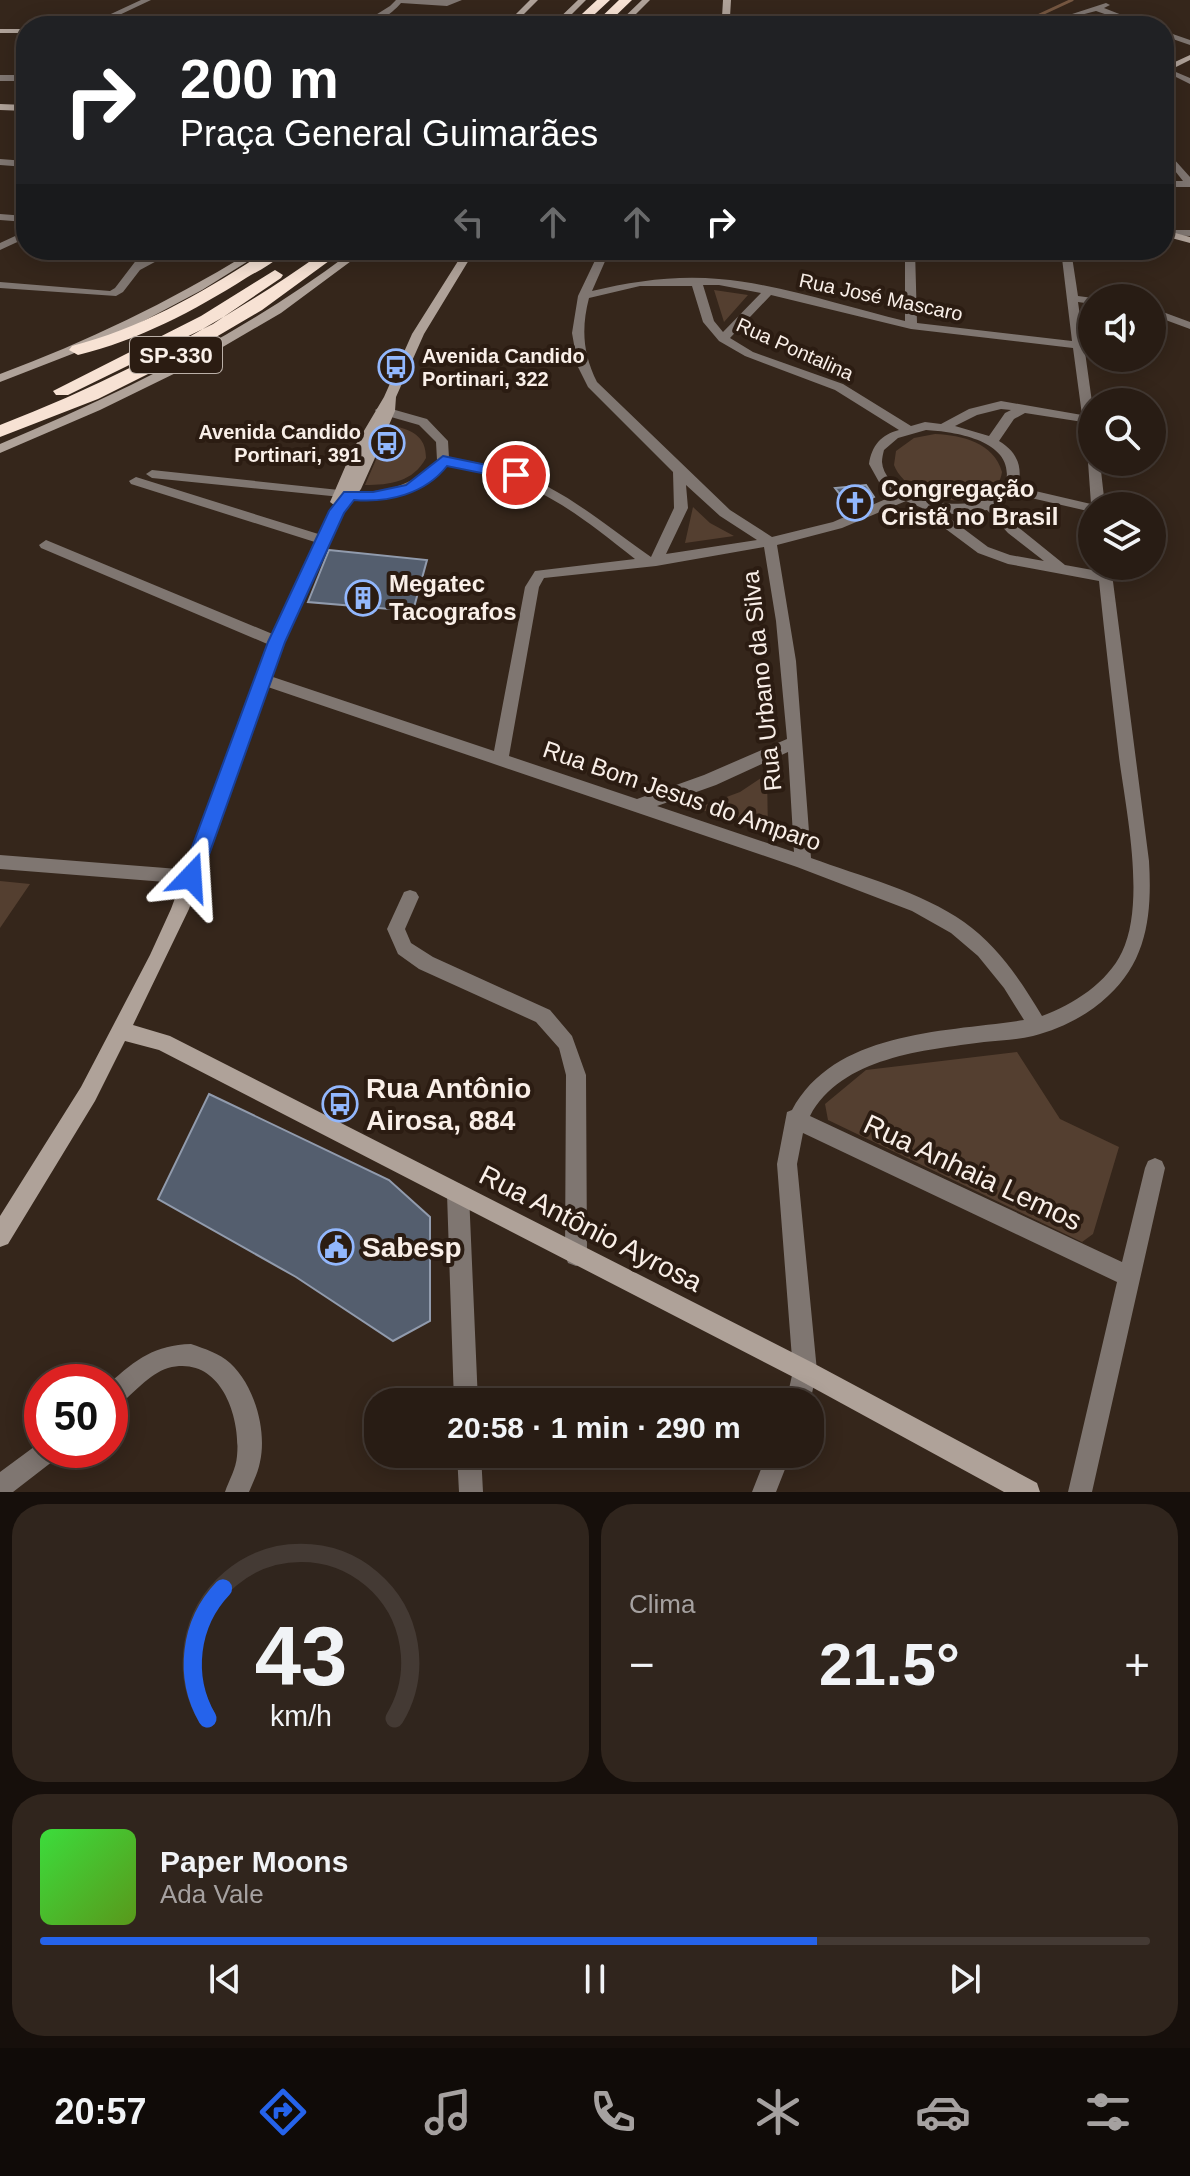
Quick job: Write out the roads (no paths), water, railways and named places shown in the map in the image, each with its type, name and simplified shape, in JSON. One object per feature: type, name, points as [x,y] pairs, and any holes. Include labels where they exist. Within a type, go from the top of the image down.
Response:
[{"type":"highway","points":[[586,16],[604,0]]},
{"type":"highway","points":[[609,16],[626,0]]},
{"type":"highway","points":[[78,350],[97,347],[143,325],[234,280],[264,260]]},
{"type":"highway","name":"SP-330","points":[[0,415],[45,398],[207,320],[294,260]]},
{"type":"highway","name":"SP-330","points":[[0,431],[136,376],[190,348],[239,320],[322,260]]},
{"type":"main road","points":[[518,16],[534,0]]},
{"type":"main road","points":[[629,16],[646,0]]},
{"type":"main road","points":[[566,16],[582,1]]},
{"type":"main road","points":[[0,378],[78,350],[151,315],[244,260]]},
{"type":"main road","points":[[0,449],[164,377],[260,324],[347,260]]},
{"type":"main road","points":[[0,1236],[88,1094],[157,960],[191,877],[277,642],[418,334],[464,260]]},
{"type":"main road","name":"Rua Antônio Ayrosa","points":[[121,1031],[163,1042],[805,1371],[1028,1492]]},
{"type":"street","points":[[111,16],[147,0]]},
{"type":"street","points":[[377,16],[400,1],[447,4],[458,0]]},
{"type":"street","points":[[1073,15],[1111,3]]},
{"type":"street","points":[[1096,8],[1118,16]]},
{"type":"street","points":[[1174,164],[1190,184]]},
{"type":"street","points":[[0,285],[112,294],[119,290],[142,260]]},
{"type":"street","points":[[136,268],[152,260]]},
{"type":"street","points":[[600,260],[578,310],[576,338],[584,370],[592,384],[725,513],[770,542]]},
{"type":"street","points":[[910,260],[911,326]]},
{"type":"street","points":[[1067,260],[1078,345]]},
{"type":"street","name":"Rua José Mascaro","points":[[583,296],[640,283],[696,281],[769,291],[911,326],[1078,345]]},
{"type":"street","name":"Rua Pontalina","points":[[696,281],[709,322],[723,339],[749,354],[839,387],[907,429]]},
{"type":"street","points":[[723,339],[769,291]]},
{"type":"street","points":[[1072,298],[1078,299]]},
{"type":"street","points":[[1166,317],[1190,326]]},
{"type":"street","points":[[152,474],[373,497],[410,488],[435,472],[443,461],[442,441],[435,431],[387,406]]},
{"type":"street","points":[[945,426],[986,407],[1024,408],[1078,418]]},
{"type":"street","points":[[992,442],[1009,416],[1024,408]]},
{"type":"street","points":[[945,426],[992,442],[1012,465],[1015,477],[1011,489],[989,505],[957,510],[923,505],[903,497],[887,485],[878,472],[875,458],[880,446],[891,436],[907,429],[945,426]]},
{"type":"street","points":[[443,461],[502,471],[544,488],[652,562]]},
{"type":"street","points":[[652,562],[681,508],[679,471]]},
{"type":"street","points":[[136,481],[323,540]]},
{"type":"street","points":[[1011,489],[1078,505]]},
{"type":"street","points":[[501,758],[536,577],[770,542],[837,525],[903,497]]},
{"type":"street","points":[[923,505],[983,550],[1008,559],[1078,569]]},
{"type":"street","points":[[989,505],[1013,530],[1063,568]]},
{"type":"street","name":"Rua Urbano da Silva","points":[[770,542],[778,580],[796,742],[803,862]]},
{"type":"street","points":[[46,545],[277,642]]},
{"type":"street","points":[[801,1388],[805,1371],[788,1193],[788,1140],[794,1119],[814,1091],[836,1073],[870,1055],[917,1043],[1038,1026],[1085,1006],[1116,978],[1133,948],[1142,903],[1139,848],[1106,580]]},
{"type":"street","name":"Rua Bom Jesus do Amparo","points":[[264,680],[803,862],[918,906],[957,927],[984,950],[1011,982],[1038,1026]]},
{"type":"street","points":[[634,807],[710,780],[796,742]]},
{"type":"street","points":[[0,862],[191,877]]},
{"type":"street","points":[[410,897],[396,929],[404,948],[426,963],[543,1016],[559,1029],[571,1048],[576,1075],[576,1255]]},
{"type":"street","name":"Rua Anhaia Lemos","points":[[794,1119],[1128,1276]]},
{"type":"street","points":[[1080,1492],[1155,1168]]},
{"type":"street","points":[[458,1194],[465,1388]]},
{"type":"street","points":[[128,1383],[143,1370],[170,1356],[198,1357],[222,1367],[237,1388],[249,1423],[249,1459],[237,1492]]},
{"type":"street","points":[[0,1487],[25,1468]]},
{"type":"street","points":[[470,1468],[471,1492]]},
{"type":"street","points":[[764,1492],[773,1468]]},
{"type":"waterway","points":[[1038,16],[1072,0]]},
{"type":"place","name":"Avenida Candido Portinari, 322","points":[[396,367]]},
{"type":"place","name":"Avenida Candido Portinari, 391","points":[[387,443]]},
{"type":"place","name":"Congregação Cristã no Brasil","points":[[855,503]]},
{"type":"place","name":"Megatec Tacografos","points":[[363,598]]},
{"type":"place","name":"Rua Antônio Airosa, 884","points":[[340,1104]]},
{"type":"place","name":"Sabesp","points":[[336,1247]]}]
